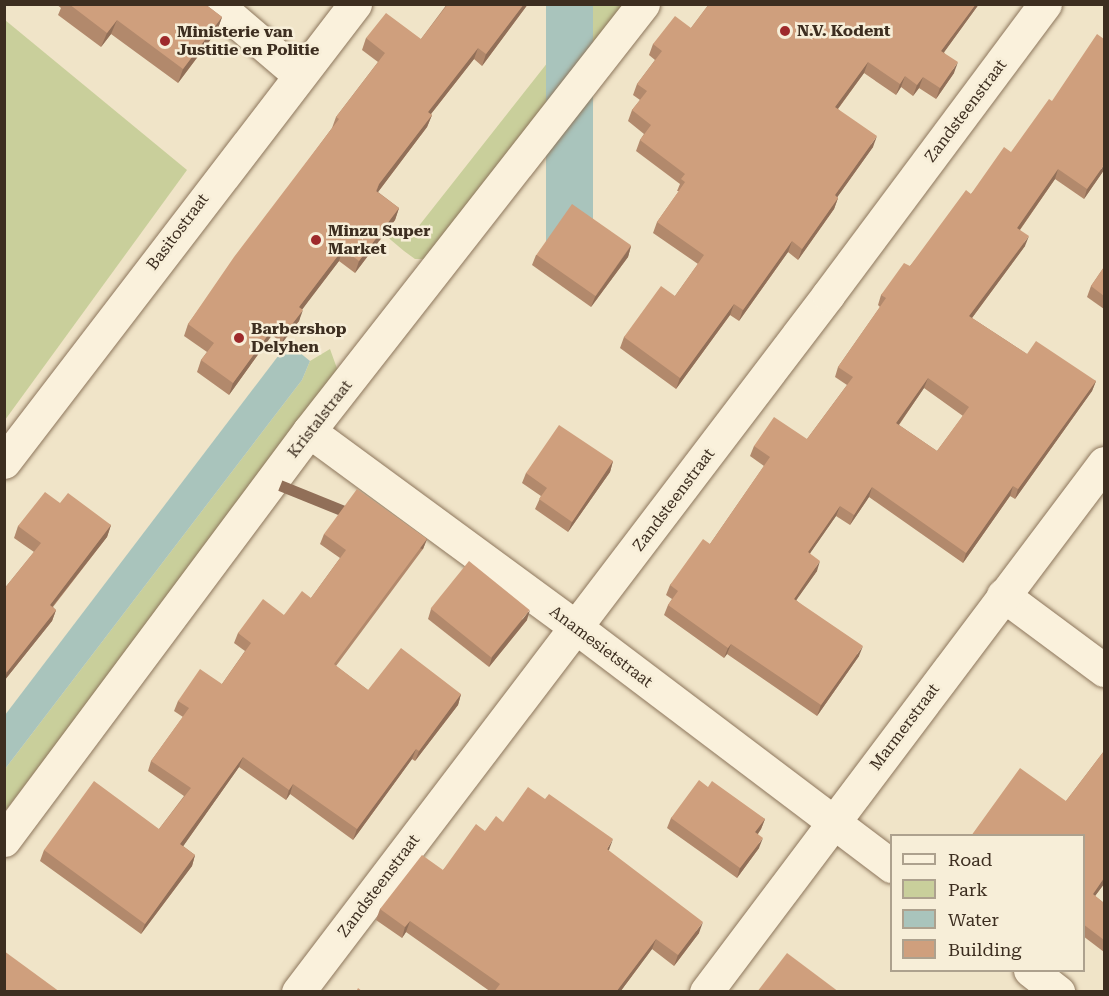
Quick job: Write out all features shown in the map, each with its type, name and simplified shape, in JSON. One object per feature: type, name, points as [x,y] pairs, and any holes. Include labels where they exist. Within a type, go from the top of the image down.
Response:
[{"type":"street","points":[[216,4],[299,75]]},
{"type":"street","name":"Basitostraat","points":[[4,462],[355,4]]},
{"type":"street","name":"Kristalstraat","points":[[4,840],[309,431],[643,4]]},
{"type":"street","name":"Zandsteenstraat","points":[[298,992],[577,628],[1045,4]]},
{"type":"street","name":"Anamesietstraat","points":[[309,431],[577,628],[890,865]]},
{"type":"street","name":"Marmerstraat","points":[[706,992],[1104,463]]},
{"type":"street","points":[[1003,595],[1104,670]]},
{"type":"street","points":[[1033,972],[1058,992]]},
{"type":"green space","points":[[593,5],[624,5],[427,259],[415,259],[404,251],[385,235],[382,212],[407,241]]},
{"type":"green space","points":[[5,20],[187,170],[5,420]]},
{"type":"green space","points":[[330,349],[339,374],[5,811],[5,769],[302,380],[310,361]]},
{"type":"water","points":[[546,5],[593,5],[593,269],[546,269]]},
{"type":"water","points":[[288,343],[310,361],[302,380],[5,769],[5,715]]},
{"type":"building","name":"Ministerie van Justitie en Politie","points":[[69,4],[205,4],[222,17],[183,69],[117,20],[107,33]]},
{"type":"building","points":[[448,4],[524,4],[486,54],[478,48],[428,112],[432,115],[379,184],[376,191],[399,208],[359,261],[343,249],[299,307],[303,310],[286,332],[276,324],[233,383],[201,360],[214,343],[188,324],[234,257],[339,119],[336,117],[385,53],[366,38],[386,13],[421,39]]},
{"type":"building","points":[[709,4],[976,4],[941,51],[958,62],[940,88],[923,77],[917,85],[905,76],[900,84],[868,62],[835,107],[877,136],[835,195],[838,198],[802,249],[792,241],[743,310],[734,304],[680,378],[624,337],[661,286],[675,296],[704,255],[657,222],[685,182],[681,179],[685,174],[640,140],[651,125],[632,110],[647,91],[637,84],[662,51],[653,44],[675,16],[691,28]]},
{"type":"building","points":[[1097,34],[1104,39],[1104,165],[1087,189],[1058,169],[1017,228],[1029,236],[969,316],[1027,354],[1036,341],[1096,381],[1018,489],[1013,486],[966,553],[872,487],[854,515],[840,506],[808,552],[820,561],[794,599],[863,646],[821,705],[731,644],[728,648],[668,605],[678,591],[670,585],[703,539],[710,544],[770,457],[754,446],[774,417],[807,439],[853,377],[838,367],[886,298],[881,295],[904,263],[910,266],[966,190],[971,194],[1004,147],[1011,152],[1049,99],[1052,101]],"holes":[[[928,378],[969,407],[937,451],[896,423]]]},
{"type":"building","points":[[572,204],[631,245],[595,296],[536,255]]},
{"type":"building","points":[[1104,267],[1104,296],[1091,286]]},
{"type":"building","points":[[559,425],[613,461],[572,522],[539,499],[547,488],[526,473]]},
{"type":"building","points":[[357,489],[427,539],[334,664],[368,690],[401,648],[461,694],[419,751],[416,749],[357,829],[293,784],[289,790],[243,757],[180,844],[195,855],[145,924],[44,850],[94,781],[159,829],[191,788],[151,761],[189,708],[178,701],[200,669],[222,684],[251,643],[238,633],[263,599],[284,615],[302,591],[311,598],[346,550],[324,534]]},
{"type":"building","points":[[45,492],[60,503],[68,493],[111,525],[50,605],[56,610],[7,672],[4,670],[4,589],[41,543],[18,526]]},
{"type":"building","points":[[469,561],[530,610],[491,657],[431,608]]},
{"type":"building","points":[[1104,751],[1104,878],[1093,894],[1104,903],[1104,940],[1085,926],[1085,834],[972,834],[1020,768],[1066,801]]},
{"type":"building","points":[[699,780],[708,787],[712,781],[765,819],[755,832],[763,838],[740,868],[671,818]]},
{"type":"building","points":[[528,787],[545,799],[549,794],[613,839],[607,849],[703,922],[678,955],[656,939],[616,992],[494,992],[500,984],[410,921],[405,927],[380,909],[422,855],[443,870],[476,824],[485,831],[496,816],[503,822]]},
{"type":"building","points":[[4,951],[60,992],[4,992]]},
{"type":"building","points":[[787,953],[839,992],[757,992]]},
{"type":"place","name":"N.V. Kodent","points":[[785,31]]},
{"type":"place","name":"Ministerie van Justitie en Politie","points":[[165,41]]},
{"type":"place","name":"Minzu Super Market","points":[[316,240]]},
{"type":"place","name":"Barbershop Delyhen","points":[[239,338]]}]
